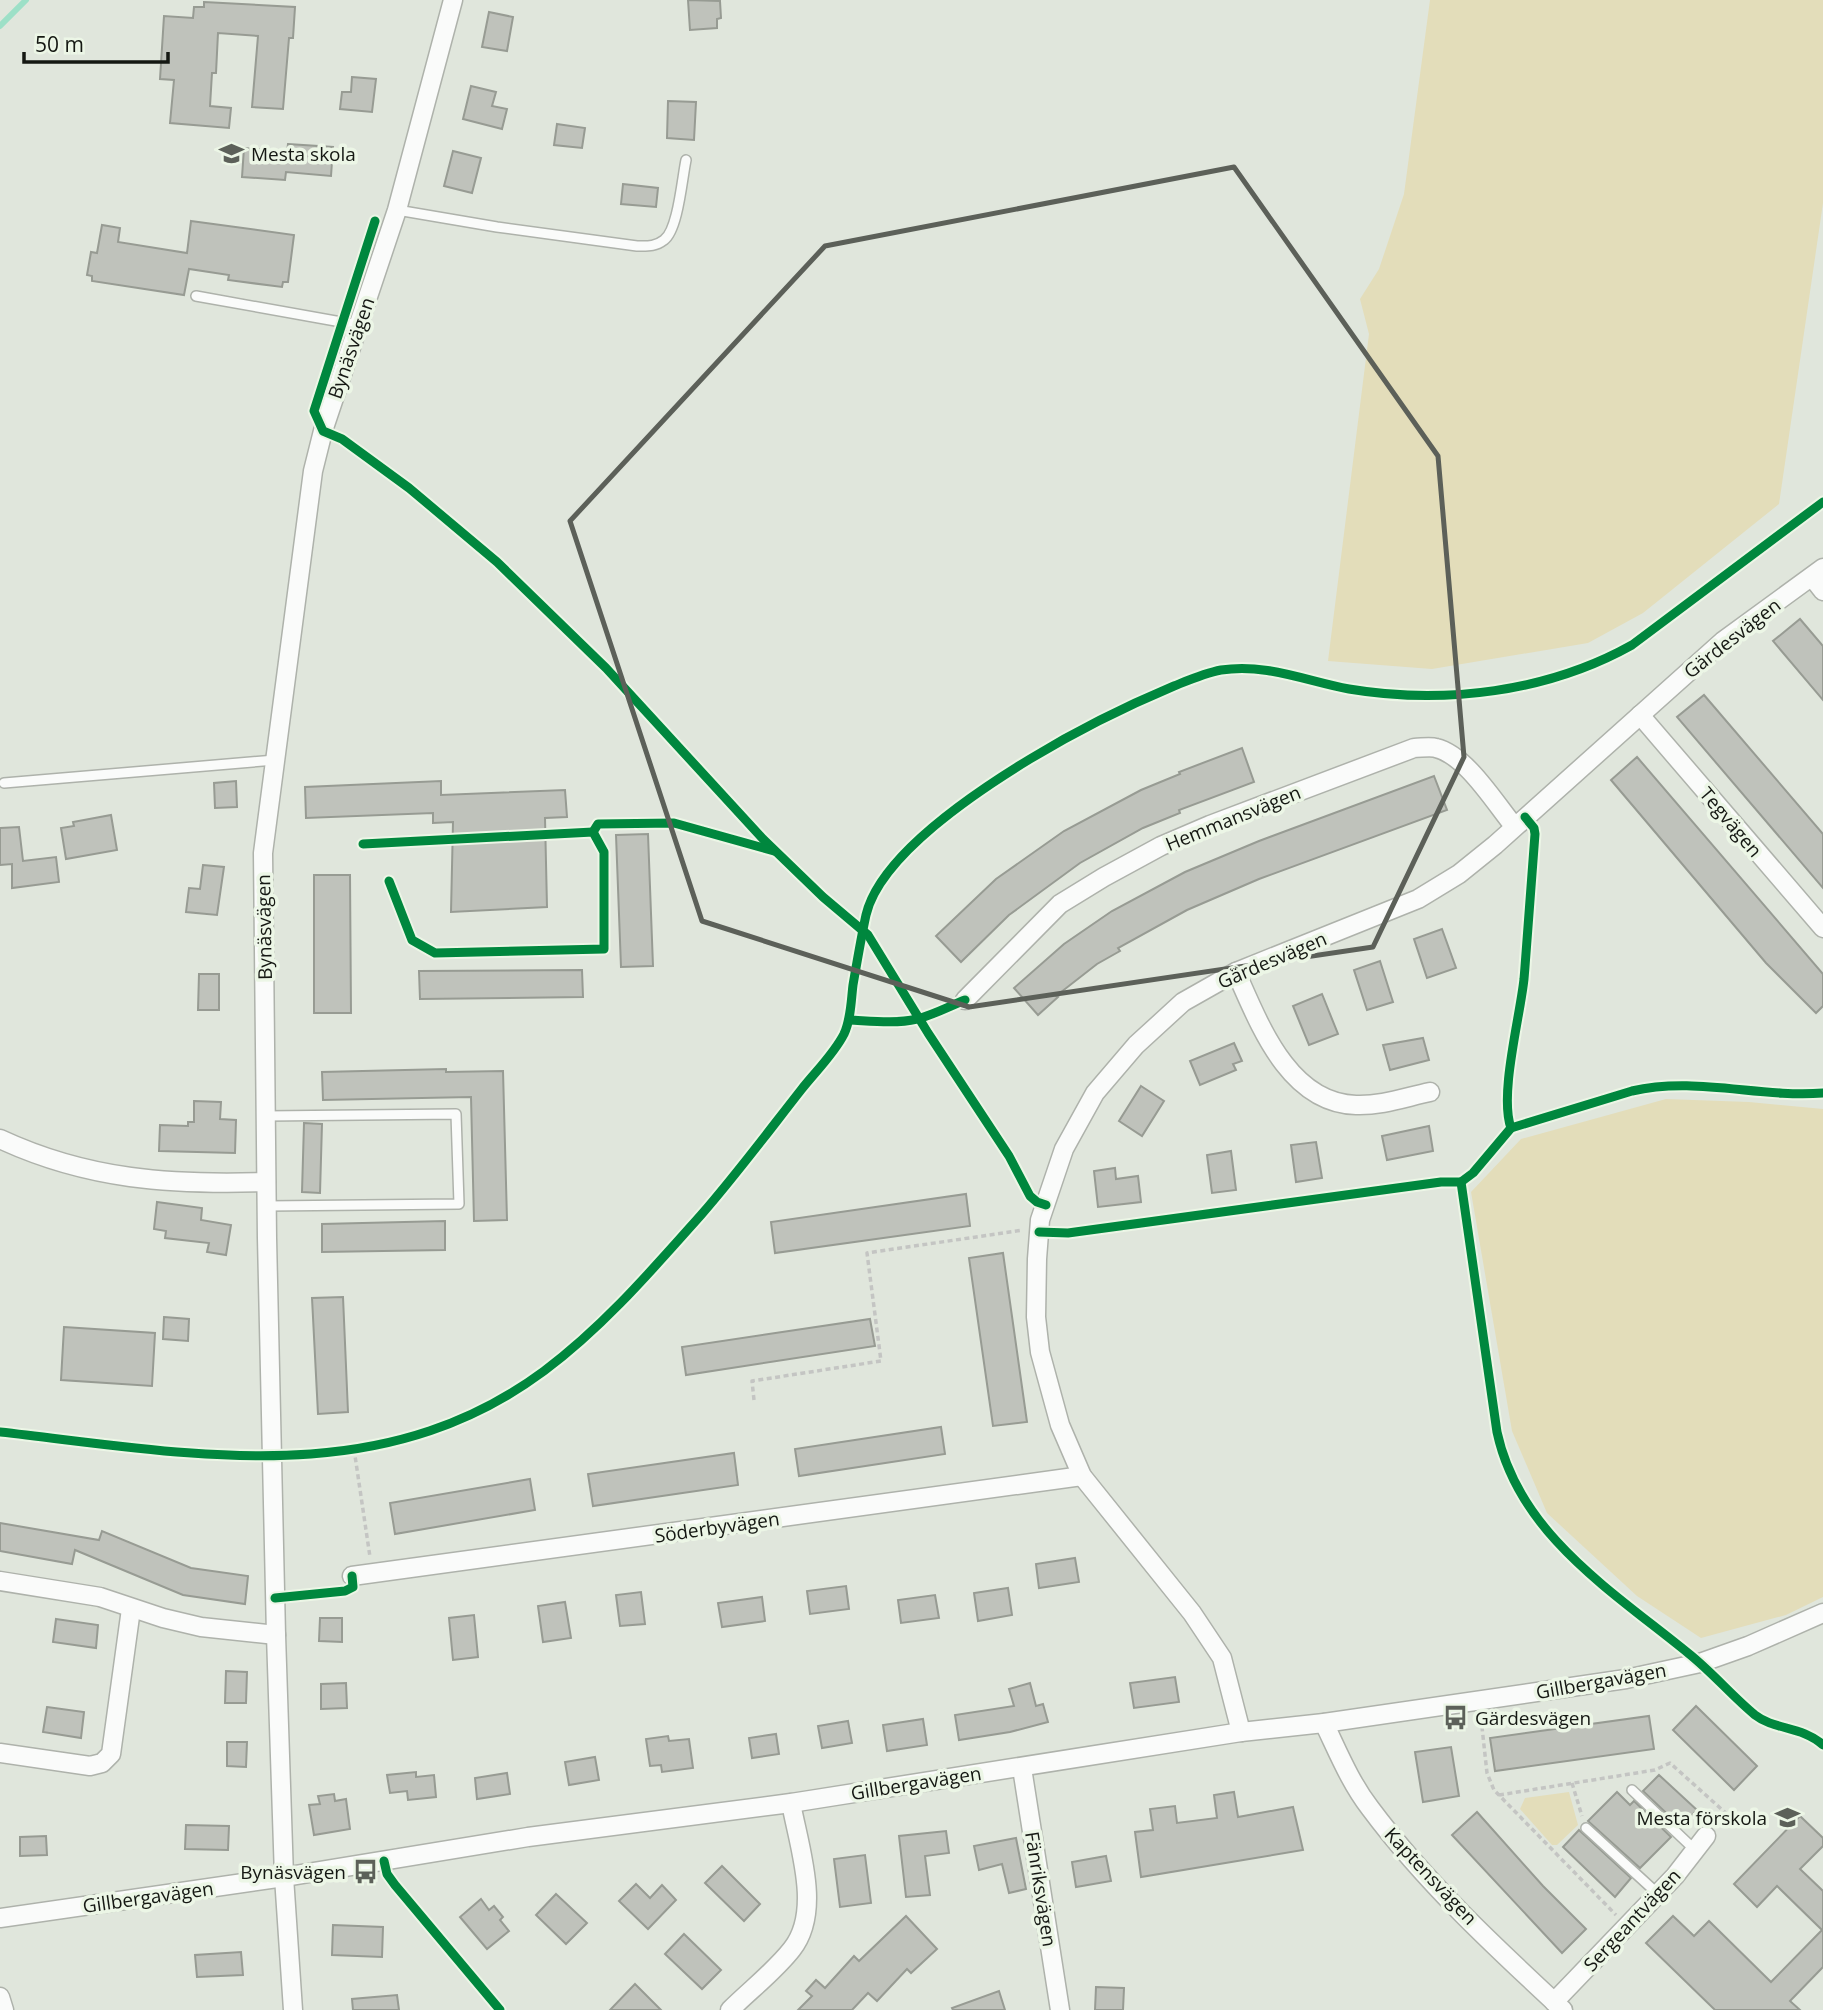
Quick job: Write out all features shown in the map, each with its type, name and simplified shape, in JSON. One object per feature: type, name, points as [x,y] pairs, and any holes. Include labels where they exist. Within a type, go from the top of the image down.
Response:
[{"type":"street","name":"Bynäsvägen","points":[[293,2010],[284,1877],[276,1635],[266,1182],[263,853],[313,471],[323,431],[397,210],[453,0]]},
{"type":"street","name":"Gärdesvägen","points":[[1241,1732],[1222,1658],[1208,1636],[1082,1476],[1059,1425],[1040,1352],[1036,1317],[1040,1220],[1064,1149],[1095,1093],[1136,1045],[1183,1002],[1236,972],[1418,899],[1459,874],[1496,845],[1514,826],[1723,641],[1819,578]]},
{"type":"street","name":"Tegvägen","points":[[1640,715],[1823,928]]},
{"type":"street","name":"Hemmansvägen","points":[[965,1000],[1060,904],[1104,877],[1161,846],[1210,825],[1414,748],[1436,748],[1452,755],[1469,770],[1514,826]]},
{"type":"street","points":[[1236,972],[1263,1033],[1282,1063],[1303,1083],[1326,1098],[1353,1105],[1376,1104],[1430,1092]]},
{"type":"street","points":[[0,1139],[57,1162],[130,1178],[266,1182]]},
{"type":"street","name":"Söderbyvägen","points":[[352,1576],[1082,1476]]},
{"type":"street","points":[[0,1581],[100,1597],[131,1609],[201,1626],[276,1635]]},
{"type":"street","points":[[0,1753],[90,1766],[102,1763],[111,1754],[131,1609]]},
{"type":"street","name":"Gillbergavägen","points":[[0,1918],[284,1877],[528,1837],[791,1803],[1241,1732],[1324,1723],[1626,1679],[1700,1663],[1748,1646],[1823,1613]]},
{"type":"street","name":"Kaptensvägen","points":[[1324,1723],[1349,1775],[1369,1807],[1408,1854],[1518,1968],[1559,2006]]},
{"type":"street","name":"Fänriksvägen","points":[[1022,1768],[1060,2010]]},
{"type":"street","points":[[730,2010],[792,1950],[802,1933],[807,1916],[808,1897],[791,1803]]},
{"type":"street","name":"Sergeantvägen","points":[[1559,2006],[1701,1843]]},
{"type":"street","points":[[0,1997],[4,2010]]},
{"type":"lane","points":[[397,210],[497,227],[654,246],[666,239],[673,228],[686,160]]},
{"type":"lane","points":[[196,296],[358,324]]},
{"type":"lane","points":[[4,783],[275,760]]},
{"type":"lane","points":[[266,1116],[456,1114],[459,1204],[267,1206]]},
{"type":"lane","points":[[1632,1790],[1701,1843]]},
{"type":"lane","points":[[1586,1828],[1658,1894]]},
{"type":"path","points":[[754,1400],[752,1381],[881,1361],[867,1253],[1028,1229]]},
{"type":"path","points":[[342,1450],[358,1448],[372,1573]]},
{"type":"path","points":[[1479,1700],[1487,1773],[1494,1790],[1627,1926]]},
{"type":"path","points":[[1572,1783],[1586,1828]]},
{"type":"highlighted area","points":[[1234,167],[1438,456],[1464,757],[1373,947],[969,1007],[702,921],[570,521],[825,246]]},
{"type":"shaded area","points":[[1430,0],[1823,0],[1823,203],[1779,504],[1643,613],[1588,643],[1432,669],[1328,661],[1369,334],[1360,299],[1379,269],[1404,194]]},
{"type":"shaded area","points":[[1666,1099],[1749,1102],[1823,1109],[1823,1597],[1786,1615],[1701,1638],[1637,1596],[1547,1513],[1512,1431],[1471,1192],[1521,1139]]},
{"type":"shaded area","points":[[1569,1792],[1578,1825],[1557,1845],[1552,1845],[1520,1809],[1525,1798]]},
{"type":"building","points":[[688,0],[720,1],[721,18],[717,19],[717,28],[690,30]]},
{"type":"building","points":[[204,2],[295,7],[293,38],[289,38],[283,109],[252,107],[258,36],[218,33],[216,73],[212,73],[210,106],[231,108],[229,128],[170,123],[174,80],[160,79],[164,16],[193,18],[194,7],[204,7]]},
{"type":"building","points":[[489,12],[513,17],[507,51],[482,47]]},
{"type":"building","points":[[352,77],[376,79],[372,112],[340,109],[342,92],[351,92]]},
{"type":"building","points":[[471,86],[496,92],[492,106],[507,109],[502,129],[463,119]]},
{"type":"building","points":[[668,101],[696,102],[694,140],[667,138]]},
{"type":"building","points":[[557,124],[585,128],[582,148],[554,145]]},
{"type":"building","points":[[288,144],[333,147],[331,176],[286,172],[285,180],[242,177],[244,148],[287,152]]},
{"type":"building","points":[[453,151],[481,158],[472,193],[444,186]]},
{"type":"building","points":[[623,184],[658,188],[656,207],[621,204]]},
{"type":"building","points":[[191,221],[294,235],[288,282],[283,282],[282,287],[228,280],[229,275],[189,269],[184,295],[92,281],[92,276],[87,275],[91,252],[97,253],[102,225],[120,228],[118,242],[187,253]]},
{"type":"building","points":[[1800,619],[1823,646],[1823,700],[1773,641]]},
{"type":"building","points":[[1704,695],[1823,834],[1823,888],[1677,717]]},
{"type":"building","points":[[1242,748],[1254,782],[1179,810],[1180,813],[1143,828],[1080,863],[1009,915],[961,962],[936,936],[996,879],[1064,831],[1141,790],[1180,774],[1179,772]]},
{"type":"building","points":[[1637,757],[1823,974],[1823,1006],[1816,1013],[1766,963],[1611,780]]},
{"type":"building","points":[[1434,776],[1447,810],[1259,879],[1187,910],[1118,948],[1120,951],[1097,964],[1056,996],[1058,997],[1038,1015],[1014,988],[1064,944],[1112,911],[1185,872],[1259,841]]},
{"type":"building","points":[[236,781],[237,807],[215,808],[214,783]]},
{"type":"building","points":[[441,781],[441,795],[565,790],[567,817],[545,818],[547,907],[451,912],[453,822],[433,823],[433,813],[306,818],[305,787]]},
{"type":"building","points":[[111,815],[117,850],[66,859],[61,828],[74,826],[73,822]]},
{"type":"building","points":[[19,827],[23,861],[56,857],[59,882],[12,888],[12,864],[0,865],[0,828]]},
{"type":"building","points":[[648,834],[653,966],[621,967],[616,835]]},
{"type":"building","points":[[203,865],[224,867],[217,915],[186,912],[189,888],[200,889]]},
{"type":"building","points":[[314,875],[350,875],[351,1013],[314,1013]]},
{"type":"building","points":[[1442,929],[1456,968],[1427,978],[1414,939]]},
{"type":"building","points":[[1380,961],[1393,1002],[1367,1010],[1354,970]]},
{"type":"building","points":[[582,970],[583,997],[420,999],[419,971]]},
{"type":"building","points":[[199,974],[219,974],[219,1010],[198,1010]]},
{"type":"building","points":[[1322,994],[1338,1034],[1309,1045],[1293,1006]]},
{"type":"building","points":[[1423,1038],[1429,1060],[1390,1070],[1383,1045]]},
{"type":"building","points":[[1234,1043],[1242,1061],[1233,1064],[1236,1070],[1200,1085],[1190,1061]]},
{"type":"building","points":[[446,1069],[446,1072],[503,1071],[507,1220],[474,1221],[471,1097],[323,1100],[322,1072]]},
{"type":"building","points":[[1141,1086],[1164,1101],[1142,1136],[1119,1121]]},
{"type":"building","points":[[194,1101],[221,1102],[220,1119],[236,1120],[235,1153],[159,1151],[160,1125],[188,1126],[188,1122],[194,1122]]},
{"type":"building","points":[[304,1123],[322,1124],[320,1193],[302,1192]]},
{"type":"building","points":[[1429,1126],[1433,1151],[1387,1160],[1382,1136]]},
{"type":"building","points":[[1316,1142],[1322,1178],[1296,1182],[1291,1145]]},
{"type":"building","points":[[1231,1151],[1236,1190],[1212,1193],[1207,1155]]},
{"type":"building","points":[[1115,1168],[1116,1179],[1138,1176],[1141,1202],[1098,1207],[1094,1171]]},
{"type":"building","points":[[966,1194],[970,1226],[775,1253],[771,1222]]},
{"type":"building","points":[[157,1202],[202,1208],[201,1220],[231,1225],[226,1255],[207,1252],[209,1243],[165,1238],[166,1231],[154,1229]]},
{"type":"building","points":[[445,1221],[445,1250],[322,1252],[322,1224]]},
{"type":"building","points":[[1003,1253],[1027,1422],[993,1426],[969,1258]]},
{"type":"building","points":[[343,1297],[348,1412],[318,1414],[312,1298]]},
{"type":"building","points":[[164,1317],[189,1319],[188,1341],[163,1339]]},
{"type":"building","points":[[870,1319],[875,1346],[686,1375],[682,1347]]},
{"type":"building","points":[[64,1327],[155,1333],[152,1386],[61,1380]]},
{"type":"building","points":[[941,1427],[945,1454],[799,1476],[795,1449]]},
{"type":"building","points":[[734,1453],[738,1485],[593,1506],[588,1474]]},
{"type":"building","points":[[530,1479],[535,1510],[395,1534],[390,1503]]},
{"type":"building","points":[[0,1523],[99,1540],[102,1531],[191,1568],[248,1576],[245,1604],[183,1595],[75,1550],[72,1564],[0,1551]]},
{"type":"building","points":[[1075,1558],[1079,1582],[1039,1588],[1036,1564]]},
{"type":"building","points":[[846,1586],[849,1609],[810,1614],[807,1591]]},
{"type":"building","points":[[1008,1588],[1012,1615],[978,1621],[974,1593]]},
{"type":"building","points":[[641,1592],[645,1624],[620,1626],[616,1595]]},
{"type":"building","points":[[935,1595],[939,1618],[901,1623],[898,1600]]},
{"type":"building","points":[[762,1597],[765,1621],[722,1627],[718,1603]]},
{"type":"building","points":[[565,1602],[571,1638],[543,1642],[538,1606]]},
{"type":"building","points":[[474,1615],[478,1657],[453,1660],[449,1618]]},
{"type":"building","points":[[320,1618],[342,1618],[342,1642],[319,1641]]},
{"type":"building","points":[[56,1619],[98,1625],[96,1648],[53,1642]]},
{"type":"building","points":[[226,1671],[247,1672],[246,1703],[225,1703]]},
{"type":"building","points":[[1175,1677],[1179,1702],[1134,1708],[1130,1683]]},
{"type":"building","points":[[346,1683],[347,1708],[321,1709],[321,1684]]},
{"type":"building","points":[[1030,1683],[1036,1706],[1043,1704],[1048,1722],[1010,1732],[959,1740],[955,1715],[1014,1706],[1009,1689]]},
{"type":"building","points":[[1696,1706],[1757,1766],[1734,1790],[1673,1730]]},
{"type":"building","points":[[47,1707],[84,1712],[81,1738],[43,1732]]},
{"type":"building","points":[[1649,1716],[1654,1749],[1495,1771],[1490,1738]]},
{"type":"building","points":[[923,1719],[927,1745],[887,1751],[883,1725]]},
{"type":"building","points":[[848,1721],[852,1743],[822,1748],[818,1726]]},
{"type":"building","points":[[776,1734],[779,1754],[752,1758],[749,1738]]},
{"type":"building","points":[[668,1736],[669,1741],[689,1739],[693,1768],[662,1772],[661,1765],[650,1766],[646,1739]]},
{"type":"building","points":[[227,1742],[247,1742],[246,1767],[227,1766]]},
{"type":"building","points":[[1451,1747],[1459,1796],[1423,1802],[1415,1752]]},
{"type":"building","points":[[595,1757],[599,1780],[569,1785],[565,1762]]},
{"type":"building","points":[[416,1772],[416,1777],[434,1775],[436,1797],[408,1800],[407,1791],[390,1793],[387,1775]]},
{"type":"building","points":[[507,1773],[510,1794],[477,1799],[475,1778]]},
{"type":"building","points":[[1659,1775],[1697,1810],[1681,1827],[1643,1791]]},
{"type":"building","points":[[1234,1792],[1238,1817],[1293,1807],[1303,1850],[1141,1877],[1135,1832],[1153,1830],[1150,1809],[1175,1806],[1177,1823],[1217,1818],[1214,1795]]},
{"type":"building","points":[[1617,1792],[1630,1805],[1634,1801],[1671,1837],[1640,1868],[1588,1821]]},
{"type":"building","points":[[334,1794],[335,1801],[346,1799],[350,1829],[314,1835],[309,1805],[320,1804],[318,1796]]},
{"type":"building","points":[[1477,1812],[1543,1886],[1586,1929],[1562,1953],[1452,1835]]},
{"type":"building","points":[[1800,1816],[1823,1838],[1823,1846],[1800,1869],[1823,1891],[1823,1967],[1790,2001],[1800,2010],[1715,2010],[1646,1943],[1673,1916],[1694,1936],[1709,1921],[1771,1982],[1822,1930],[1777,1886],[1757,1907],[1734,1884]]},
{"type":"building","points":[[186,1825],[229,1826],[228,1850],[185,1849]]},
{"type":"building","points":[[1579,1830],[1631,1878],[1615,1897],[1563,1847]]},
{"type":"building","points":[[946,1831],[949,1853],[925,1856],[930,1895],[906,1897],[899,1836]]},
{"type":"building","points":[[46,1836],[47,1855],[20,1856],[20,1837]]},
{"type":"building","points":[[1016,1838],[1026,1889],[1009,1893],[1002,1864],[979,1870],[974,1846]]},
{"type":"building","points":[[865,1855],[871,1903],[840,1907],[834,1859]]},
{"type":"building","points":[[1106,1856],[1111,1881],[1076,1887],[1072,1862]]},
{"type":"building","points":[[722,1866],[760,1904],[744,1921],[705,1883]]},
{"type":"building","points":[[636,1884],[650,1898],[662,1885],[676,1900],[648,1929],[619,1901]]},
{"type":"building","points":[[556,1894],[587,1923],[566,1944],[536,1915]]},
{"type":"building","points":[[481,1899],[489,1910],[494,1906],[509,1931],[487,1949],[460,1917]]},
{"type":"building","points":[[906,1916],[937,1949],[911,1973],[907,1969],[877,2001],[868,1993],[852,2010],[798,2010],[812,1996],[806,1991],[816,1980],[825,1988],[854,1956],[859,1961]]},
{"type":"building","points":[[333,1925],[383,1927],[382,1957],[332,1955]]},
{"type":"building","points":[[684,1934],[721,1970],[702,1989],[665,1954]]},
{"type":"building","points":[[241,1952],[243,1975],[197,1977],[195,1955]]},
{"type":"building","points":[[635,1984],[661,2010],[610,2010]]},
{"type":"building","points":[[1096,1987],[1124,1988],[1123,2010],[1095,2010]]},
{"type":"building","points":[[999,1991],[1005,2010],[952,2008]]},
{"type":"building","points":[[397,1995],[399,2010],[353,2010],[352,1999]]},
{"type":"waterway","points":[[0,26],[26,0]]},
{"type":"cycle path","points":[[375,221],[314,411],[323,431],[342,439],[409,488],[497,562],[606,668],[763,839],[823,897],[868,935],[928,1033],[1009,1156],[1030,1196],[1046,1205]]},
{"type":"cycle path","points":[[0,1432],[141,1449],[281,1456],[349,1450],[416,1435],[481,1410],[544,1371],[587,1336],[645,1277],[727,1184],[830,1056],[844,1034],[866,915],[875,892],[911,847],[959,806],[985,788],[1100,720],[1174,686],[1221,670],[1254,669],[1349,689],[1421,695],[1495,691],[1566,674],[1632,645],[1823,502]]},
{"type":"cycle path","points":[[1511,1128],[1507,1096],[1524,979],[1535,834],[1534,828],[1525,817]]},
{"type":"cycle path","points":[[593,832],[598,824],[674,823],[774,851]]},
{"type":"cycle path","points":[[363,844],[593,832],[604,852],[604,949],[435,953],[412,940],[389,881]]},
{"type":"cycle path","points":[[849,1020],[909,1021],[965,1000]]},
{"type":"cycle path","points":[[1823,1093],[1775,1093],[1703,1086],[1656,1087],[1632,1091],[1511,1128],[1473,1173],[1461,1182],[1497,1432],[1508,1468],[1525,1501],[1572,1558],[1697,1660],[1755,1715],[1806,1734],[1823,1745]]},
{"type":"cycle path","points":[[1039,1232],[1068,1233],[1441,1182],[1461,1182]]},
{"type":"cycle path","points":[[275,1598],[345,1591],[353,1587],[352,1576]]},
{"type":"cycle path","points":[[384,1861],[387,1874],[395,1885],[500,2010]]},
{"type":"place","name":"Mesta skola","points":[[231,154]]},
{"type":"place","name":"Gärdesvägen","points":[[1455,1718]]},
{"type":"place","name":"Mesta förskola","points":[[1787,1818]]},
{"type":"place","name":"Bynäsvägen","points":[[366,1872]]}]
